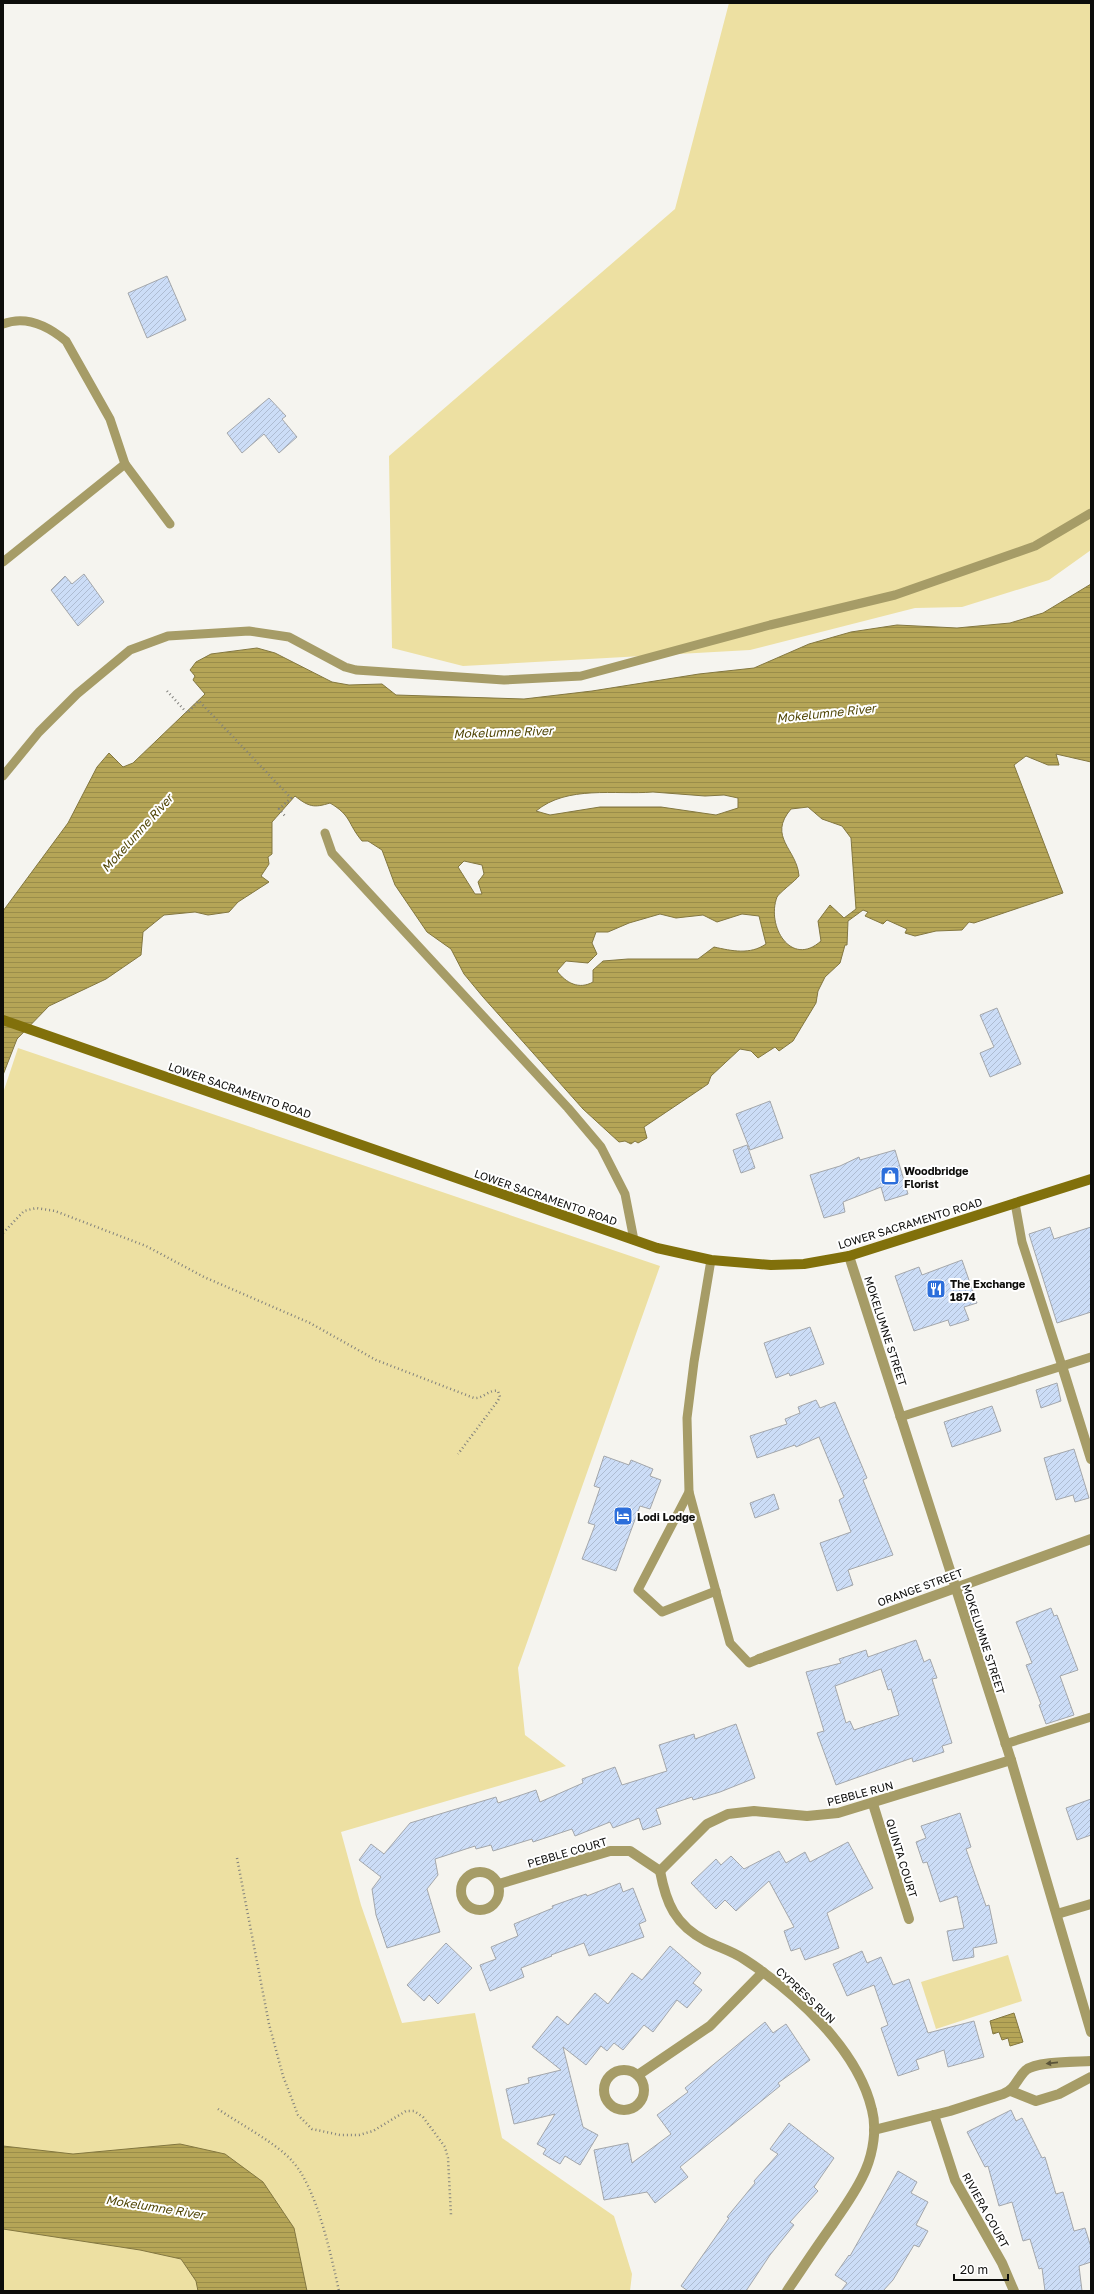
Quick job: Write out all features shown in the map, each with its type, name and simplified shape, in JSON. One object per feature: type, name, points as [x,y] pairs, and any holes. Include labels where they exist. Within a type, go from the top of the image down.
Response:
[{"type":"main road","name":"LOWER SACRAMENTO ROAD","points":[[3,1020],[657,1248],[711,1260],[771,1265],[849,1256],[1091,1179]]},
{"type":"street","name":"MOKELUMNE STREET","points":[[849,1256],[1011,1760],[1091,2032]]},
{"type":"street","points":[[1062,1366],[1091,1459]]},
{"type":"street","name":"ORANGE STREET","points":[[759,1659],[1091,1539]]},
{"type":"street","name":"PEBBLE RUN","points":[[660,1871],[708,1824],[728,1814],[754,1811],[807,1816],[838,1813],[873,1804],[1011,1760]]},
{"type":"street","name":"QUINTA COURT","points":[[873,1804],[909,1919]]},
{"type":"street","name":"PEBBLE COURT","points":[[499,1884],[610,1851],[630,1850],[660,1871]]},
{"type":"street","name":"CYPRESS RUN","points":[[660,1871],[669,1907],[683,1925],[705,1940],[731,1952],[763,1972],[796,2000],[827,2031],[850,2060],[868,2094],[873,2111],[874,2130],[870,2155],[857,2186],[787,2291]]},
{"type":"street","points":[[1057,1914],[1091,1904]]},
{"type":"street","points":[[638,2075],[710,2026],[763,1972]]},
{"type":"street","points":[[874,2130],[934,2115],[1011,2091],[1027,2069],[1051,2062],[1091,2061]]},
{"type":"street","points":[[1011,2091],[1036,2101],[1059,2094],[1091,2077]]},
{"type":"street","name":"RIVIERA COURT","points":[[934,2115],[955,2180],[1002,2263],[1014,2291]]},
{"type":"lane","points":[[3,324],[12,320],[23,320],[54,332],[66,342],[110,419],[125,464],[170,524]]},
{"type":"lane","points":[[3,562],[125,464]]},
{"type":"lane","points":[[3,776],[39,732],[77,694],[112,664],[130,650],[168,636],[250,631],[288,637],[345,668],[356,670],[504,680],[581,676],[770,625],[895,595],[1035,546],[1091,513]]},
{"type":"lane","points":[[325,833],[332,853],[568,1108],[601,1148],[625,1194],[634,1240]]},
{"type":"lane","points":[[1015,1203],[1022,1242],[1062,1366]]},
{"type":"lane","points":[[711,1260],[696,1348],[687,1418],[690,1492],[730,1643],[749,1663],[759,1659]]},
{"type":"lane","points":[[900,1417],[1091,1357]]},
{"type":"lane","points":[[690,1492],[638,1590],[662,1612],[716,1591]]},
{"type":"lane","points":[[1005,1744],[1091,1717]]},
{"type":"path","points":[[166,691],[187,713],[199,701],[291,798],[279,810],[286,816]]},
{"type":"path","points":[[3,1233],[24,1211],[36,1208],[55,1211],[146,1246],[204,1277],[310,1323],[364,1354],[413,1376],[474,1398],[498,1390],[500,1397],[498,1402],[458,1454]]},
{"type":"path","points":[[237,1858],[271,2032],[283,2076],[298,2114],[312,2129],[340,2135],[359,2135],[373,2131],[406,2111],[414,2111],[423,2116],[445,2147],[448,2158],[451,2215]]},
{"type":"path","points":[[218,2109],[293,2161],[302,2175],[314,2204],[334,2268],[338,2291]]},
{"type":"shaded area","points":[[729,3],[1091,3],[1091,550],[1049,580],[962,607],[915,608],[750,650],[463,666],[392,648],[389,456],[675,209]]},
{"type":"shaded area","points":[[18,1048],[660,1266],[518,1668],[525,1735],[566,1766],[341,1832],[361,1905],[402,2023],[475,2013],[502,2138],[614,2216],[632,2274],[630,2291],[3,2291],[3,1093]]},
{"type":"shaded area","points":[[1008,1955],[1022,2001],[936,2029],[921,1982]]},
{"type":"water","name":"Mokelumne River","points":[[1091,584],[1091,762],[1056,754],[1059,765],[1048,765],[1026,756],[1014,765],[1063,893],[974,923],[969,922],[962,930],[936,931],[915,936],[905,933],[907,929],[887,920],[883,924],[865,916],[868,912],[863,910],[848,921],[847,945],[845,945],[840,963],[825,977],[818,991],[816,1003],[793,1041],[779,1051],[775,1047],[758,1058],[751,1051],[740,1049],[711,1076],[708,1084],[644,1127],[647,1138],[638,1143],[635,1141],[631,1144],[625,1141],[619,1142],[583,1109],[483,997],[464,974],[451,949],[427,932],[395,885],[382,850],[368,841],[362,841],[346,816],[330,803],[320,806],[312,806],[295,796],[272,822],[272,854],[268,857],[269,864],[261,876],[269,882],[238,902],[229,912],[208,915],[195,912],[164,915],[143,932],[141,955],[106,979],[49,1006],[17,1039],[3,1075],[3,911],[68,823],[97,767],[109,753],[123,767],[133,763],[205,694],[193,680],[195,676],[190,670],[196,662],[211,654],[257,648],[275,653],[332,682],[349,685],[382,684],[396,695],[524,699],[592,691],[699,674],[754,668],[809,644],[851,632],[897,625],[957,628],[1010,623],[1043,613]],"holes":[[[607,792],[653,792],[705,796],[724,795],[738,798],[738,808],[716,815],[661,807],[600,807],[550,815],[536,811],[548,803],[562,797],[577,794]],[[808,807],[822,819],[842,826],[851,838],[856,909],[844,918],[830,905],[818,921],[821,941],[810,948],[800,950],[791,947],[784,940],[778,931],[775,920],[777,897],[799,876],[794,858],[782,835],[784,819],[791,809]],[[464,861],[482,865],[484,874],[478,882],[482,894],[475,894],[458,867]],[[660,914],[676,918],[703,915],[717,922],[742,914],[759,916],[766,944],[754,950],[747,951],[734,951],[714,947],[698,959],[628,959],[603,961],[593,970],[593,982],[583,985],[569,982],[557,971],[566,961],[588,963],[597,954],[592,943],[596,932],[608,932],[629,923]]]},
{"type":"water","points":[[1014,2013],[1023,2042],[1010,2046],[1008,2038],[1002,2040],[999,2032],[993,2034],[990,2021]]},
{"type":"water","name":"Mokelumne River","points":[[180,2144],[225,2154],[263,2182],[294,2228],[307,2291],[198,2291],[196,2281],[181,2259],[140,2250],[3,2229],[3,2146],[73,2154]]},
{"type":"building","points":[[167,276],[186,320],[147,338],[128,293]]},
{"type":"building","points":[[269,398],[286,416],[282,419],[297,437],[279,453],[264,434],[242,453],[227,433]]},
{"type":"building","points":[[84,574],[104,602],[78,626],[51,590],[65,576],[72,584]]},
{"type":"building","points":[[997,1008],[1021,1064],[990,1077],[980,1053],[994,1047],[980,1015]]},
{"type":"building","points":[[770,1101],[783,1138],[750,1150],[736,1114]]},
{"type":"building","points":[[747,1145],[755,1168],[741,1173],[733,1150]]},
{"type":"building","points":[[895,1150],[908,1194],[885,1201],[881,1187],[843,1202],[845,1212],[824,1218],[810,1175],[840,1166],[859,1157],[860,1160]]},
{"type":"building","points":[[1050,1227],[1054,1239],[1091,1227],[1091,1312],[1057,1323],[1029,1234]]},
{"type":"building","name":"The Exchange 1874","points":[[962,1260],[977,1303],[964,1307],[969,1320],[950,1326],[948,1320],[914,1331],[895,1276],[919,1267],[922,1275]]},
{"type":"building","points":[[810,1327],[824,1364],[790,1376],[789,1373],[776,1378],[764,1343]]},
{"type":"building","points":[[1057,1383],[1061,1401],[1041,1408],[1036,1390]]},
{"type":"building","points":[[816,1400],[820,1408],[835,1402],[867,1478],[863,1480],[893,1555],[848,1570],[853,1585],[837,1591],[820,1543],[851,1532],[839,1500],[844,1497],[819,1437],[796,1447],[795,1445],[757,1458],[750,1436],[787,1424],[785,1419],[800,1413],[798,1407]]},
{"type":"building","points":[[992,1406],[1001,1431],[952,1447],[944,1422]]},
{"type":"building","points":[[1074,1449],[1089,1498],[1075,1502],[1073,1495],[1056,1500],[1044,1458]]},
{"type":"building","points":[[604,1456],[629,1465],[631,1460],[653,1469],[650,1476],[661,1480],[650,1509],[640,1506],[616,1571],[582,1559],[595,1525],[588,1523],[600,1488],[594,1486]]},
{"type":"building","points":[[774,1494],[779,1509],[755,1518],[750,1503]]},
{"type":"building","points":[[1051,1608],[1054,1616],[1057,1615],[1078,1670],[1060,1676],[1074,1715],[1046,1724],[1039,1705],[1041,1704],[1026,1665],[1032,1663],[1016,1622]]},
{"type":"building","points":[[916,1640],[924,1662],[930,1659],[937,1678],[932,1679],[952,1743],[942,1746],[944,1752],[913,1762],[912,1758],[836,1785],[817,1733],[824,1731],[806,1672],[841,1663],[839,1659],[866,1650],[868,1657]],"holes":[[[881,1669],[888,1690],[891,1689],[899,1715],[854,1730],[850,1721],[846,1723],[835,1686]]]},
{"type":"building","points":[[736,1724],[755,1778],[720,1792],[693,1800],[692,1797],[656,1809],[661,1824],[643,1830],[639,1818],[613,1828],[610,1822],[575,1836],[572,1829],[533,1842],[532,1839],[493,1851],[491,1845],[476,1849],[475,1846],[435,1859],[438,1875],[427,1889],[440,1932],[387,1948],[376,1915],[372,1889],[381,1877],[359,1860],[371,1844],[384,1854],[410,1823],[496,1797],[498,1803],[536,1790],[540,1802],[583,1783],[582,1779],[615,1767],[622,1785],[667,1771],[659,1745],[694,1734],[695,1739]]},
{"type":"building","points":[[1091,1799],[1091,1835],[1077,1840],[1066,1808]]},
{"type":"building","points":[[960,1813],[971,1847],[966,1849],[986,1906],[989,1905],[997,1943],[973,1948],[974,1957],[953,1961],[947,1931],[964,1928],[957,1896],[940,1902],[927,1862],[923,1863],[916,1842],[926,1838],[921,1826]]},
{"type":"building","points":[[848,1842],[873,1888],[827,1913],[839,1948],[805,1960],[800,1948],[791,1951],[784,1931],[794,1927],[769,1881],[736,1911],[725,1900],[716,1909],[691,1883],[716,1859],[721,1865],[731,1856],[744,1869],[779,1851],[786,1863],[805,1852],[810,1862]]},
{"type":"building","points":[[620,1883],[623,1892],[633,1888],[646,1921],[639,1924],[644,1937],[589,1956],[584,1943],[521,1968],[524,1977],[490,1991],[480,1965],[496,1959],[491,1947],[518,1936],[514,1924],[553,1908],[552,1906],[586,1894],[587,1896]]},
{"type":"building","points":[[446,1943],[472,1968],[438,2004],[429,1995],[424,2001],[407,1985]]},
{"type":"building","points":[[670,1946],[701,1973],[693,1983],[702,1990],[687,2008],[677,2000],[653,2032],[644,2025],[623,2050],[614,2043],[607,2051],[601,2046],[586,2065],[563,2047],[583,2127],[598,2135],[580,2165],[565,2156],[560,2164],[543,2154],[546,2149],[537,2144],[555,2114],[514,2124],[506,2089],[529,2083],[528,2078],[561,2070],[532,2047],[557,2016],[568,2025],[595,1993],[608,2004],[632,1973],[642,1980]]},
{"type":"building","points":[[862,1951],[867,1963],[881,1957],[893,1985],[909,1979],[928,2033],[974,2021],[984,2057],[948,2067],[944,2050],[916,2060],[919,2069],[898,2076],[881,2028],[888,2025],[874,1985],[847,1996],[833,1964]]},
{"type":"building","points":[[765,2022],[773,2033],[786,2024],[810,2060],[778,2083],[780,2086],[680,2167],[688,2177],[655,2203],[647,2192],[604,2200],[594,2150],[628,2143],[632,2163],[671,2134],[657,2115],[688,2092],[685,2088]]},
{"type":"building","points":[[1011,2110],[1016,2121],[1022,2118],[1042,2158],[1045,2157],[1056,2194],[1063,2192],[1074,2231],[1085,2228],[1091,2247],[1091,2262],[1079,2266],[1082,2291],[1045,2291],[1042,2268],[1039,2269],[1030,2239],[1023,2241],[1012,2202],[999,2206],[988,2166],[985,2167],[967,2132]]},
{"type":"building","points":[[789,2123],[834,2158],[814,2187],[818,2191],[790,2222],[794,2225],[770,2255],[746,2291],[688,2291],[681,2286],[729,2218],[727,2217],[755,2183],[754,2181],[778,2154],[770,2149]]},
{"type":"building","points":[[898,2171],[917,2182],[911,2193],[928,2202],[916,2225],[928,2231],[919,2247],[914,2245],[893,2280],[883,2291],[841,2291],[847,2283],[835,2275],[849,2255],[850,2256]]},
{"type":"place","name":"Woodbridge Florist","points":[[890,1176]]},
{"type":"place","name":"The Exchange 1874","points":[[936,1289]]},
{"type":"place","name":"Lodi Lodge","points":[[623,1516]]}]
